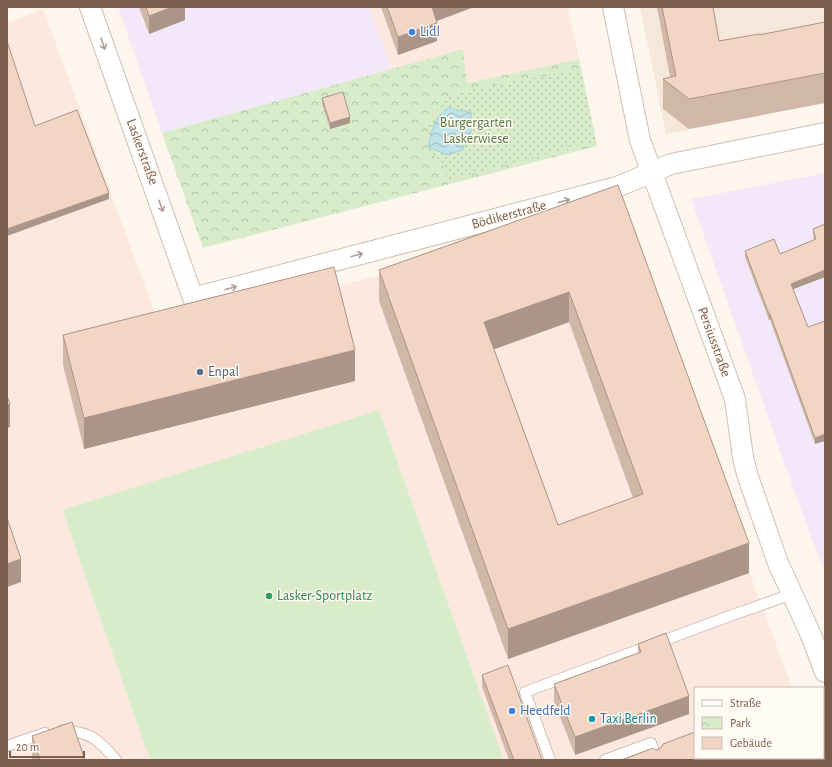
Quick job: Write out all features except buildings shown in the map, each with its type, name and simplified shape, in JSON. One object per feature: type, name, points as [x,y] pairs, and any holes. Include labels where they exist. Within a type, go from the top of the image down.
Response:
[{"type":"street","name":"Laskerstraße","points":[[90,7],[193,298]]},
{"type":"street","name":"Persiusstraße","points":[[612,7],[640,140],[735,399],[743,457],[747,474],[778,563],[811,634],[825,672]]},
{"type":"street","name":"Bödikerstraße","points":[[193,298],[617,187],[671,164],[825,133]]},
{"type":"lane","points":[[550,760],[525,692],[792,594]]},
{"type":"lane","points":[[7,746],[54,729],[70,730],[90,735],[103,745],[116,760]]},
{"type":"lane","points":[[605,760],[651,743],[658,760]]},
{"type":"shaded area","points":[[118,7],[369,7],[392,69],[162,133]]},
{"type":"shaded area","points":[[369,7],[568,7],[579,59],[467,83],[463,49],[392,69]]},
{"type":"shaded area","points":[[640,7],[825,7],[825,103],[666,134]]},
{"type":"shaded area","points":[[43,9],[162,332],[514,240],[618,215],[792,687],[694,687],[694,759],[819,760],[504,760],[379,410],[62,510],[150,760],[7,760],[7,23]]},
{"type":"shaded area","points":[[825,173],[825,574],[691,199]]},
{"type":"green space","points":[[463,49],[467,83],[579,59],[597,146],[203,248],[162,133]]},
{"type":"green space","name":"Bürgergarten Laskerwiese","points":[[581,69],[596,141],[448,180],[442,162],[425,148],[429,124],[448,96],[484,87]]},
{"type":"green space","name":"Lasker-Sportplatz","points":[[379,410],[504,760],[150,760],[62,510]]},
{"type":"water","points":[[449,107],[456,110],[471,112],[471,133],[465,141],[463,150],[447,155],[428,147],[436,120]]},
{"type":"place","name":"Lidl","points":[[412,32]]},
{"type":"place","name":"Enpal","points":[[200,372]]},
{"type":"place","name":"Lasker-Sportplatz","points":[[269,596]]},
{"type":"place","name":"Heedfeld","points":[[512,711]]},
{"type":"place","name":"Taxi Berlin","points":[[592,719]]}]
